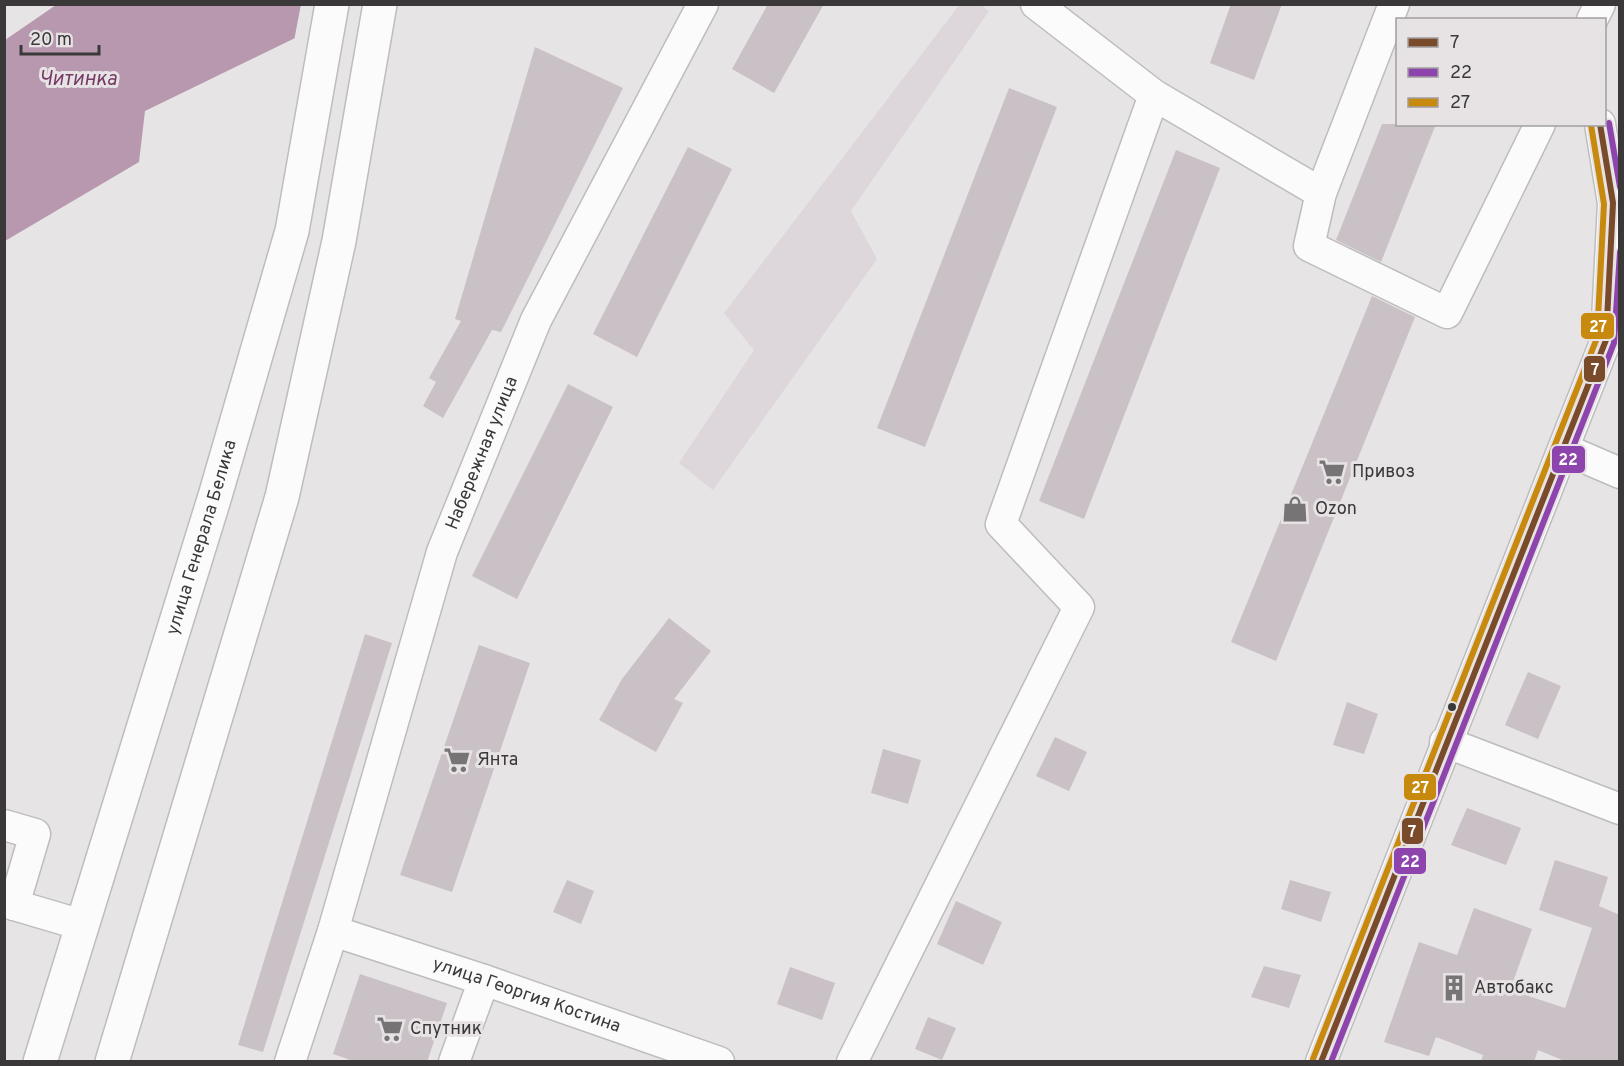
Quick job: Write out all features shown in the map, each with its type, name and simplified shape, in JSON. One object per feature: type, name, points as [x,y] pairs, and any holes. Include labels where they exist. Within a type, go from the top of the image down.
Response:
[{"type":"main road","name":"улица Генерала Белика","points":[[40,1062],[215,496],[292,231],[332,4]]},
{"type":"main road","points":[[112,1062],[282,497],[339,241],[380,4]]},
{"type":"street","name":"Набережная улица","points":[[290,1062],[333,931],[442,552],[536,320],[703,4]]},
{"type":"street","points":[[1036,4],[1154,95],[1321,193]]},
{"type":"street","points":[[1394,4],[1321,193],[1309,246],[1447,313],[1539,126]]},
{"type":"street","points":[[1593,18],[1601,4]]},
{"type":"street","points":[[1612,4],[1620,12]]},
{"type":"street","points":[[852,1062],[1079,607],[1001,524],[1154,95]]},
{"type":"street","points":[[1324,1060],[1445,742],[1564,449],[1605,340],[1613,203],[1600,126]]},
{"type":"street","points":[[1564,449],[1620,473]]},
{"type":"street","points":[[1445,742],[1620,809]]},
{"type":"street","points":[[4,825],[35,834],[9,903],[82,925]]},
{"type":"street","name":"улица Георгия Костина","points":[[333,931],[484,980],[719,1062]]},
{"type":"street","points":[[454,1062],[484,980]]},
{"type":"shaded area","points":[[960,4],[981,5],[989,11],[851,211],[877,259],[713,490],[679,463],[754,350],[724,313]]},
{"type":"water","name":"Читинка","points":[[56,5],[363,5],[145,111],[139,162],[5,241],[5,40]]},
{"type":"pier","points":[[301,4],[366,5],[294,41]]},
{"type":"building","points":[[768,4],[824,4],[774,93],[732,69]]},
{"type":"building","points":[[1231,4],[1282,4],[1254,80],[1210,63]]},
{"type":"building","points":[[535,47],[623,88],[501,332],[492,330],[443,418],[423,406],[436,382],[429,378],[461,321],[455,319]]},
{"type":"building","points":[[1009,88],[1057,107],[925,447],[877,428]]},
{"type":"building","points":[[1382,124],[1435,126],[1381,262],[1336,240]]},
{"type":"building","points":[[688,147],[732,169],[637,357],[593,334]]},
{"type":"building","points":[[1176,150],[1220,168],[1084,519],[1039,501]]},
{"type":"building","points":[[1372,296],[1415,317],[1276,661],[1231,642]]},
{"type":"building","points":[[568,384],[613,407],[517,599],[472,576]]},
{"type":"building","points":[[669,618],[711,651],[674,699],[683,703],[656,752],[599,720],[622,679]]},
{"type":"building","points":[[365,634],[392,643],[263,1052],[238,1045]]},
{"type":"building","points":[[479,645],[530,663],[452,892],[400,875]]},
{"type":"building","points":[[1528,672],[1561,686],[1538,739],[1505,725]]},
{"type":"building","points":[[1347,702],[1378,714],[1364,754],[1333,745]]},
{"type":"building","points":[[1055,737],[1087,752],[1069,791],[1036,776]]},
{"type":"building","points":[[883,749],[921,760],[908,804],[871,793]]},
{"type":"building","points":[[1467,808],[1521,828],[1506,865],[1451,845]]},
{"type":"building","points":[[1555,860],[1608,877],[1599,906],[1620,915],[1620,1062],[1567,1062],[1538,1050],[1534,1062],[1481,1062],[1483,1055],[1436,1037],[1429,1056],[1384,1042],[1419,942],[1457,955],[1474,908],[1532,929],[1510,990],[1565,1008],[1592,928],[1539,910]]},
{"type":"building","points":[[567,880],[594,891],[581,924],[553,912]]},
{"type":"building","points":[[1290,880],[1331,892],[1321,922],[1281,909]]},
{"type":"building","points":[[956,901],[1002,922],[983,965],[937,944]]},
{"type":"building","points":[[1264,966],[1301,975],[1289,1008],[1251,997]]},
{"type":"building","points":[[790,967],[835,983],[822,1020],[777,1004]]},
{"type":"building","points":[[360,974],[447,1003],[427,1062],[356,1062],[333,1054]]},
{"type":"building","points":[[928,1017],[956,1028],[942,1060],[915,1049]]},
{"type":"transit line","name":"22","points":[[1609,123],[1620,187]]},
{"type":"transit line","name":"27","points":[[1313,1059],[1597,338],[1604,204],[1591,126]]},
{"type":"transit line","name":"7","points":[[1321,1062],[1606,340],[1613,203],[1600,126]]},
{"type":"transit line","name":"22","points":[[1331,1062],[1614,343],[1620,252]]},
{"type":"place","name":"Привоз","points":[[1332,472]]},
{"type":"place","name":"Ozon","points":[[1295,509]]},
{"type":"place","name":"Янта","points":[[457,760]]},
{"type":"place","name":"Автобакс","points":[[1454,988]]},
{"type":"place","name":"Спутник","points":[[390,1029]]}]
